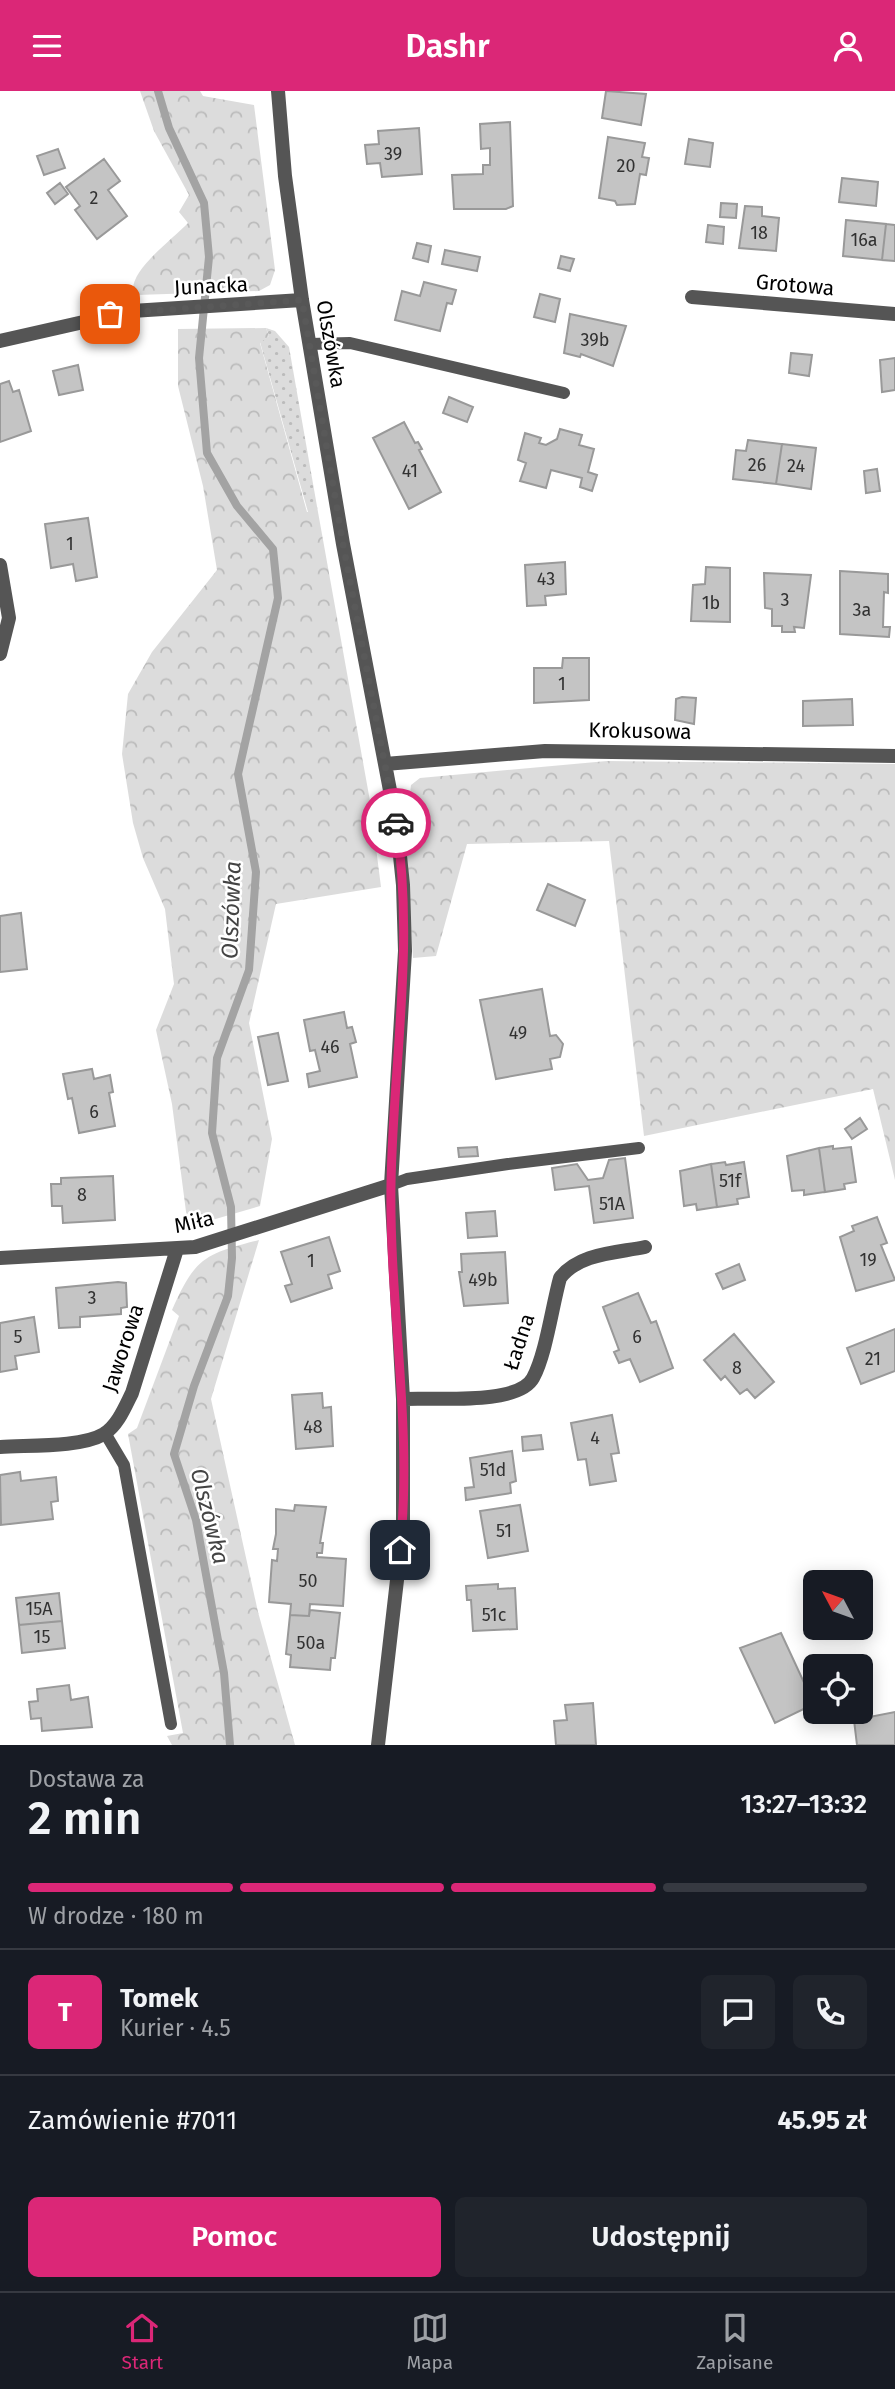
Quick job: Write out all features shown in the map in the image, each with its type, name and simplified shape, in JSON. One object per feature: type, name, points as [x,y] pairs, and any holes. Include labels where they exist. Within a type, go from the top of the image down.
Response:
[{"type":"street","name":"Olszówka","points":[[278,91],[285,176],[302,300],[343,544],[397,827],[405,951],[391,1185],[403,1399],[403,1528],[377,1745]]},
{"type":"street","name":"Grotowa","points":[[692,297],[895,314]]},
{"type":"street","name":"Junacka","points":[[0,341],[70,327],[110,314],[302,300]]},
{"type":"street","points":[[0,565],[9,618],[0,654]]},
{"type":"street","name":"Krokusowa","points":[[385,764],[545,751],[895,755]]},
{"type":"street","name":"Miła","points":[[0,1258],[195,1247],[391,1185]]},
{"type":"street","name":"Ładna","points":[[403,1399],[499,1396],[526,1387],[533,1378],[540,1358],[560,1278],[582,1260],[645,1247]]},
{"type":"street","name":"Jaworowa","points":[[105,1433],[122,1413],[132,1393],[177,1249]]},
{"type":"street","points":[[0,1447],[87,1440],[105,1433]]},
{"type":"lane","points":[[310,345],[350,343],[564,393]]},
{"type":"lane","points":[[391,1185],[407,1179],[639,1148]]},
{"type":"lane","points":[[105,1433],[124,1465],[171,1724]]},
{"type":"green space","points":[[140,91],[200,91],[203,96],[254,105],[275,270],[270,285],[259,291],[137,295],[133,291],[134,282],[146,264],[188,223],[179,212],[189,195],[154,131]]},
{"type":"green space","points":[[266,328],[275,331],[289,347],[318,512],[308,512],[260,342],[269,336]]},
{"type":"green space","points":[[266,328],[269,336],[260,343],[307,512],[318,512],[370,801],[381,887],[276,904],[249,1023],[272,1139],[260,1206],[188,1227],[172,1104],[156,1030],[174,984],[165,909],[143,858],[133,823],[122,754],[128,694],[152,652],[217,570],[203,486],[178,386],[178,329]]},
{"type":"green space","points":[[607,761],[895,764],[895,1180],[873,1089],[644,1136],[609,841],[467,844],[436,956],[413,958],[403,805],[409,802],[411,785],[420,778]]},
{"type":"green space","points":[[259,1240],[211,1399],[258,1612],[295,1745],[172,1745],[167,1736],[183,1733],[128,1434],[137,1428],[179,1316],[172,1310],[188,1279],[195,1269],[213,1255]]},
{"type":"building","points":[[606,91],[646,94],[641,125],[602,118]]},
{"type":"building","points":[[510,122],[513,206],[506,209],[454,209],[452,175],[483,174],[483,165],[490,165],[490,148],[481,149],[480,124]]},
{"type":"building","points":[[419,128],[422,174],[382,177],[380,163],[367,164],[365,145],[379,144],[378,131]]},
{"type":"building","points":[[608,137],[645,143],[642,157],[649,158],[646,175],[640,174],[635,204],[617,205],[615,201],[599,198]]},
{"type":"building","points":[[689,139],[713,143],[710,167],[685,164]]},
{"type":"building","points":[[58,149],[65,168],[44,175],[37,156]]},
{"type":"building","points":[[104,159],[120,181],[108,190],[127,216],[97,239],[75,210],[80,206],[66,187]]},
{"type":"building","points":[[842,178],[878,182],[876,206],[839,202]]},
{"type":"building","points":[[60,183],[68,194],[55,204],[47,193]]},
{"type":"building","points":[[721,203],[737,204],[736,218],[720,217]]},
{"type":"building","points":[[745,206],[762,207],[762,216],[779,218],[776,251],[739,248]]},
{"type":"building","points":[[846,220],[886,224],[882,260],[843,256]]},
{"type":"building","points":[[886,224],[895,225],[895,261],[882,260]]},
{"type":"building","points":[[708,225],[724,227],[723,244],[706,242]]},
{"type":"building","points":[[417,243],[431,246],[428,262],[413,258]]},
{"type":"building","points":[[445,250],[480,257],[477,271],[442,264]]},
{"type":"building","points":[[561,256],[574,259],[570,271],[558,268]]},
{"type":"building","points":[[424,282],[456,290],[452,304],[447,303],[440,331],[395,320],[402,291],[420,296]]},
{"type":"building","points":[[540,294],[560,299],[555,322],[534,317]]},
{"type":"building","points":[[570,314],[626,326],[613,366],[581,354],[580,357],[564,353]]},
{"type":"building","points":[[791,353],[812,355],[809,376],[789,373]]},
{"type":"building","points":[[895,358],[895,390],[882,392],[880,360]]},
{"type":"building","points":[[78,365],[83,390],[59,395],[53,371]]},
{"type":"building","points":[[9,381],[13,392],[19,390],[31,431],[0,442],[0,384]]},
{"type":"building","points":[[449,397],[473,407],[467,422],[443,413]]},
{"type":"building","points":[[404,422],[415,443],[418,442],[422,449],[419,450],[441,492],[409,509],[373,438]]},
{"type":"building","points":[[560,429],[582,435],[579,445],[594,449],[588,472],[597,475],[592,491],[580,487],[582,478],[551,470],[546,488],[520,481],[526,463],[518,460],[525,433],[541,438],[539,443],[546,445],[557,439]]},
{"type":"building","points":[[748,440],[782,444],[776,484],[733,479],[736,450],[746,451]]},
{"type":"building","points":[[782,444],[816,448],[811,489],[776,484]]},
{"type":"building","points":[[877,469],[880,491],[866,493],[864,471]]},
{"type":"building","points":[[88,518],[97,577],[76,581],[73,564],[51,568],[45,524]]},
{"type":"building","points":[[565,562],[566,594],[545,596],[546,605],[527,606],[525,565]]},
{"type":"building","points":[[706,567],[730,568],[730,622],[691,621],[693,585],[705,584]]},
{"type":"building","points":[[840,571],[888,574],[888,593],[884,592],[883,627],[890,627],[889,637],[840,634]]},
{"type":"building","points":[[764,573],[811,575],[804,628],[794,627],[795,632],[782,632],[782,626],[772,626],[772,609],[765,608]]},
{"type":"building","points":[[563,658],[589,658],[589,700],[534,703],[534,668],[562,668]]},
{"type":"building","points":[[696,698],[694,724],[675,720],[676,699]]},
{"type":"building","points":[[852,699],[853,725],[803,726],[803,701]]},
{"type":"building","points":[[548,884],[585,900],[575,926],[537,910]]},
{"type":"building","points":[[21,913],[27,969],[0,972],[0,916]]},
{"type":"building","points":[[542,989],[550,1036],[556,1035],[563,1044],[560,1057],[550,1059],[552,1069],[496,1079],[480,1000]]},
{"type":"building","points":[[344,1012],[347,1028],[352,1027],[356,1042],[350,1044],[357,1077],[309,1087],[307,1074],[320,1071],[315,1050],[310,1051],[304,1020]]},
{"type":"building","points":[[278,1033],[288,1081],[268,1085],[258,1037]]},
{"type":"building","points":[[92,1069],[94,1079],[110,1075],[113,1092],[109,1093],[115,1126],[79,1133],[72,1098],[68,1099],[63,1074]]},
{"type":"building","points":[[860,1118],[867,1129],[852,1139],[845,1129]]},
{"type":"building","points":[[833,1146],[833,1149],[851,1147],[856,1182],[844,1184],[845,1189],[825,1192],[819,1148]]},
{"type":"building","points":[[477,1147],[478,1156],[459,1157],[458,1148]]},
{"type":"building","points":[[819,1148],[825,1192],[804,1195],[804,1190],[792,1191],[787,1156]]},
{"type":"building","points":[[625,1158],[633,1218],[594,1223],[589,1186],[555,1190],[552,1168],[577,1164],[588,1180],[603,1178],[609,1160]]},
{"type":"building","points":[[725,1162],[726,1165],[744,1162],[749,1197],[737,1199],[738,1204],[717,1207],[711,1164]]},
{"type":"building","points":[[711,1164],[717,1207],[697,1210],[696,1204],[684,1206],[680,1171]]},
{"type":"building","points":[[113,1176],[115,1220],[63,1223],[62,1206],[52,1206],[51,1184],[61,1184],[61,1178]]},
{"type":"building","points":[[495,1211],[497,1236],[468,1238],[466,1213]]},
{"type":"building","points":[[877,1217],[887,1243],[881,1245],[895,1280],[856,1291],[840,1237],[854,1231],[852,1226]]},
{"type":"building","points":[[329,1237],[340,1271],[328,1275],[332,1288],[291,1302],[285,1286],[292,1284],[281,1252]]},
{"type":"building","points":[[505,1252],[508,1303],[464,1306],[459,1272],[462,1272],[461,1254]]},
{"type":"building","points":[[739,1264],[745,1280],[723,1289],[716,1274]]},
{"type":"building","points":[[126,1283],[127,1307],[121,1308],[121,1314],[80,1317],[80,1327],[59,1328],[56,1288]]},
{"type":"building","points":[[638,1293],[651,1323],[656,1321],[673,1368],[640,1382],[630,1359],[619,1363],[614,1352],[619,1350],[603,1307]]},
{"type":"building","points":[[34,1317],[39,1352],[15,1356],[17,1369],[0,1372],[0,1323]]},
{"type":"building","points":[[895,1329],[895,1371],[861,1384],[847,1348]]},
{"type":"building","points":[[734,1334],[774,1382],[755,1398],[747,1389],[740,1394],[725,1376],[721,1380],[704,1360]]},
{"type":"building","points":[[322,1393],[323,1408],[331,1407],[333,1446],[296,1449],[292,1395]]},
{"type":"building","points":[[612,1415],[619,1453],[611,1454],[616,1481],[590,1485],[586,1459],[578,1460],[571,1423]]},
{"type":"building","points":[[541,1435],[543,1449],[523,1451],[522,1437]]},
{"type":"building","points":[[512,1451],[516,1481],[510,1483],[511,1493],[466,1500],[465,1488],[474,1487],[470,1458]]},
{"type":"building","points":[[20,1472],[21,1481],[56,1477],[58,1501],[51,1502],[53,1519],[1,1525],[0,1475]]},
{"type":"building","points":[[295,1505],[326,1507],[320,1543],[323,1543],[322,1553],[317,1553],[317,1557],[346,1559],[343,1606],[310,1604],[309,1616],[290,1615],[291,1604],[269,1602],[272,1560],[277,1561],[278,1549],[273,1549],[276,1509],[294,1511]]},
{"type":"building","points":[[520,1505],[528,1551],[488,1558],[480,1511]]},
{"type":"building","points":[[498,1584],[498,1589],[515,1588],[517,1629],[473,1631],[471,1600],[467,1600],[466,1586]]},
{"type":"building","points":[[59,1593],[62,1621],[19,1625],[16,1598]]},
{"type":"building","points":[[310,1610],[340,1613],[335,1658],[331,1658],[330,1670],[290,1667],[291,1655],[286,1654],[290,1615],[309,1616]]},
{"type":"building","points":[[62,1621],[65,1648],[22,1653],[19,1625]]},
{"type":"building","points":[[781,1633],[803,1680],[803,1709],[775,1723],[740,1648]]},
{"type":"building","points":[[69,1685],[71,1700],[88,1697],[92,1727],[42,1731],[41,1718],[31,1719],[29,1702],[38,1701],[37,1689]]},
{"type":"building","points":[[593,1703],[596,1745],[556,1745],[554,1721],[567,1720],[565,1705]]},
{"type":"building","points":[[895,1712],[895,1745],[857,1745],[854,1724],[873,1724],[873,1716]]},
{"type":"waterway","name":"Olszówka","points":[[158,91],[169,128],[204,203],[209,257],[199,358],[207,453],[237,506],[273,549],[278,598],[238,774],[256,872],[249,970],[217,1058],[212,1133],[231,1207],[232,1258],[228,1296],[194,1386],[174,1454],[196,1520],[224,1673],[230,1745]]},
{"type":"way so far","points":[[110,314],[302,300],[343,544],[396,823]]},
{"type":"route","points":[[396,823],[403,885],[405,951],[391,1185],[405,1457],[400,1550]]}]
